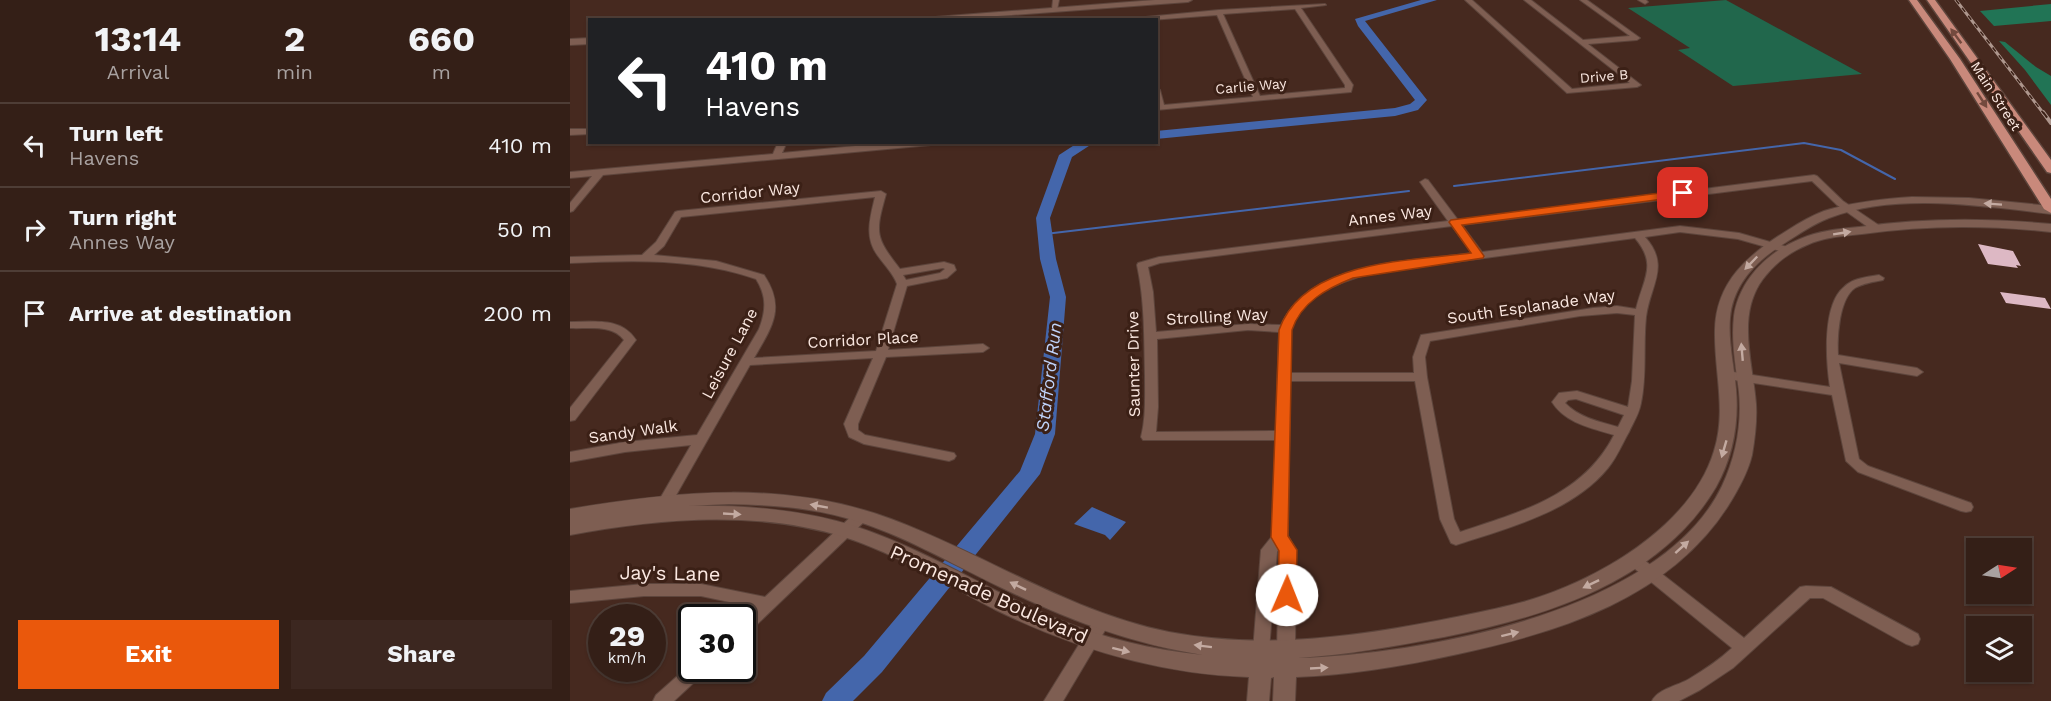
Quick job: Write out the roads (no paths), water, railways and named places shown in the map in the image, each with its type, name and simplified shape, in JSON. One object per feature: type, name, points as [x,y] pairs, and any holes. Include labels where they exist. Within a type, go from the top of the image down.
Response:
[{"type":"highway","name":"Main Street","points":[[1913,0],[1955,59],[2051,209]]},
{"type":"highway","name":"Main Street","points":[[1930,0],[2051,169]]},
{"type":"street","points":[[934,18],[1055,5],[1188,0]]},
{"type":"street","name":"Drive B","points":[[1468,0],[1570,91],[1637,85],[1527,0]]},
{"type":"street","points":[[1582,42],[1637,38],[1583,0]]},
{"type":"street","points":[[1135,2],[1139,18]]},
{"type":"street","points":[[1150,18],[1323,5]]},
{"type":"street","name":"Carlie Way","points":[[1159,108],[1348,90],[1349,85],[1297,7]]},
{"type":"street","points":[[1219,12],[1258,99]]},
{"type":"street","points":[[570,42],[588,41]]},
{"type":"street","points":[[570,132],[588,131]]},
{"type":"street","points":[[776,156],[782,144]]},
{"type":"street","points":[[570,175],[888,144]]},
{"type":"street","points":[[570,209],[600,172]]},
{"type":"street","name":"Annes Way","points":[[1142,265],[1159,260],[1814,178],[1847,209],[1876,228]]},
{"type":"street","points":[[1425,182],[1479,256]]},
{"type":"street","name":"Corridor Way","points":[[644,259],[660,244],[678,214],[881,194],[874,238],[880,252],[900,278],[881,354]]},
{"type":"street","name":"Promenade Boulevard","points":[[1286,661],[1508,615],[1590,585],[1634,560],[1676,525],[1702,494],[1713,476],[1726,440],[1744,302],[1760,274],[1780,247],[1823,216],[1847,209],[1897,202],[1951,202],[2051,209]]},
{"type":"street","points":[[1951,202],[1972,222]]},
{"type":"street","name":"Promenade Boulevard","points":[[1780,247],[1806,240],[1876,228],[1928,222],[1972,222],[2051,228]]},
{"type":"street","points":[[1284,701],[1288,550],[1280,537],[1285,330],[1289,319],[1314,292],[1330,282],[1371,270],[1637,234],[1698,230],[1739,236],[1780,247]]},
{"type":"street","points":[[1284,377],[1421,377],[1447,519],[1456,539],[1513,520],[1548,505],[1583,484],[1599,470],[1632,413],[1635,402],[1641,314],[1655,266],[1651,249],[1637,234]]},
{"type":"street","name":"Leisure Lane","points":[[570,260],[644,259],[730,267],[760,277],[771,297],[771,314],[662,508]]},
{"type":"street","name":"Saunter Drive","points":[[1142,265],[1148,292],[1150,336],[1152,423],[1148,437],[1282,435]]},
{"type":"street","points":[[1879,278],[1856,282],[1842,293],[1832,324],[1833,358],[1852,461],[1863,469],[1966,507]]},
{"type":"street","name":"South Esplanade Way","points":[[1421,377],[1419,357],[1425,338],[1604,310],[1629,310],[1641,314]]},
{"type":"street","points":[[570,325],[618,327],[627,333],[630,340],[570,417]]},
{"type":"street","name":"Strolling Way","points":[[1150,336],[1248,327],[1285,330]]},
{"type":"street","name":"Corridor Place","points":[[745,362],[983,348]]},
{"type":"street","points":[[881,354],[851,424],[851,431],[855,437],[949,456]]},
{"type":"street","points":[[1833,358],[1917,372]]},
{"type":"street","points":[[1736,376],[1838,392]]},
{"type":"street","name":"Promenade Boulevard","points":[[570,528],[662,508],[763,500],[794,502],[861,516],[933,546],[1052,603],[1101,622],[1162,639],[1261,660],[1286,661],[1326,668],[1397,658],[1529,629],[1590,607],[1651,574],[1685,545],[1712,517],[1740,466],[1748,421],[1736,376]]},
{"type":"street","points":[[1621,433],[1570,415],[1561,410],[1558,402],[1564,396],[1577,395],[1632,413]]},
{"type":"street","name":"Sandy Walk","points":[[570,457],[625,447],[701,438]]},
{"type":"street","name":"Promenade Boulevard","points":[[570,516],[631,505],[814,523],[846,531],[919,562],[970,588],[1090,641],[1155,658],[1215,667],[1261,660]]},
{"type":"street","points":[[756,615],[861,516]]},
{"type":"street","points":[[1258,701],[1269,550],[1280,537]]},
{"type":"street","points":[[1634,560],[1743,647]]},
{"type":"street","name":"Jay's Lane","points":[[570,597],[644,590],[701,590],[768,604]]},
{"type":"street","points":[[1661,701],[1694,685],[1727,663],[1806,592],[1817,591],[1834,596],[1912,639]]},
{"type":"street","points":[[1053,701],[1101,622]]},
{"type":"street","points":[[662,701],[683,682]]},
{"type":"water","points":[[1092,507],[1126,522],[1110,540],[1105,535],[1074,524]]},
{"type":"waterway","name":"Stafford Run","points":[[1158,135],[1395,112],[1414,107],[1421,100],[1361,24],[1360,19],[1432,0]]},
{"type":"waterway","points":[[1454,186],[1804,143],[1841,150],[1895,179]]},
{"type":"waterway","name":"Stafford Run","points":[[835,701],[873,664],[1029,474],[1045,434],[1058,297],[1048,259],[1043,218],[1066,155],[1085,144]]},
{"type":"waterway","points":[[1045,234],[1409,191]]},
{"type":"railway","points":[[1956,0],[2044,114]]},
{"type":"railway","points":[[2043,112],[2051,123]]}]
